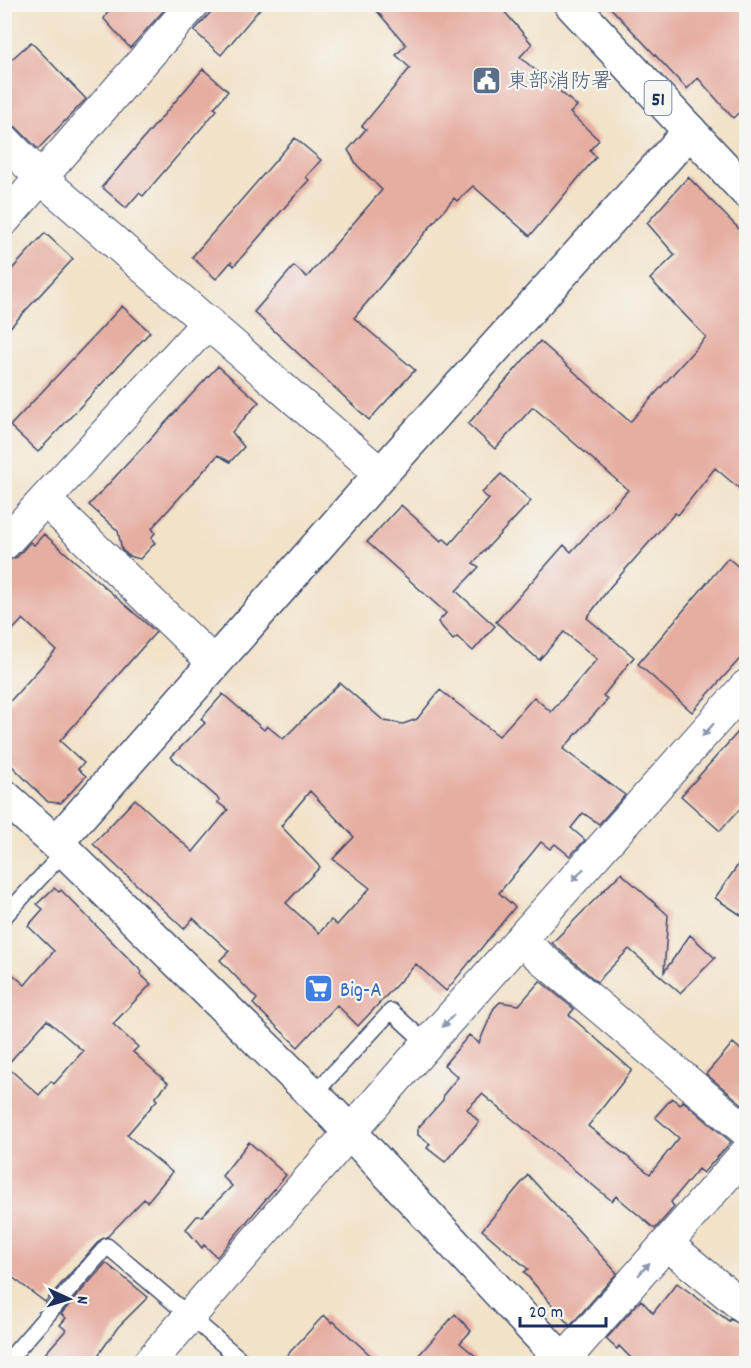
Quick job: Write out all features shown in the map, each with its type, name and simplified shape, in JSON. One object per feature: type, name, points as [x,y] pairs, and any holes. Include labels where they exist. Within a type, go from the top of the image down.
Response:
[{"type":"street","points":[[4,220],[193,4]]},
{"type":"street","name":"51","points":[[571,4],[747,191]]},
{"type":"street","points":[[61,847],[214,663],[690,131]]},
{"type":"street","points":[[4,140],[41,178],[381,474]]},
{"type":"street","points":[[4,544],[208,322]]},
{"type":"street","points":[[45,500],[214,663]]},
{"type":"street","points":[[148,1364],[427,1044],[747,686]]},
{"type":"street","points":[[4,796],[61,847],[314,1095],[564,1362],[747,1153]]},
{"type":"street","points":[[520,940],[747,1131]]},
{"type":"street","points":[[667,1244],[747,1309]]},
{"type":"lane","points":[[4,917],[61,847]]},
{"type":"lane","points":[[314,1095],[391,1011],[427,1044]]},
{"type":"lane","points":[[5,1364],[107,1246],[246,1364]]},
{"type":"building","points":[[112,4],[158,4],[164,10],[130,48],[104,19]]},
{"type":"building","points":[[218,4],[264,4],[221,55],[194,31]]},
{"type":"building","points":[[371,4],[498,4],[532,44],[520,57],[577,106],[570,113],[599,140],[590,150],[596,157],[530,236],[473,186],[457,201],[454,198],[354,318],[415,370],[369,420],[254,312],[294,266],[307,277],[382,190],[357,165],[348,150],[366,129],[362,126],[410,68],[396,55],[406,45]]},
{"type":"building","points":[[607,4],[747,4],[747,105],[733,118],[698,78],[687,89]]},
{"type":"building","points":[[31,42],[86,99],[38,149],[16,127],[4,123],[4,66]]},
{"type":"building","points":[[203,69],[228,91],[214,108],[217,110],[143,196],[139,193],[126,208],[102,187]]},
{"type":"building","points":[[295,138],[321,160],[306,177],[309,180],[234,266],[231,262],[216,279],[192,257]]},
{"type":"building","points":[[688,177],[747,237],[747,495],[715,468],[678,515],[675,513],[610,587],[587,618],[634,657],[603,696],[608,699],[563,749],[625,795],[599,824],[583,813],[571,828],[585,840],[570,856],[555,844],[550,849],[541,842],[499,893],[515,907],[446,991],[416,964],[358,1026],[337,1005],[298,1047],[253,1004],[257,999],[220,960],[229,951],[193,918],[184,929],[93,844],[135,799],[193,852],[228,810],[217,802],[220,800],[171,757],[205,723],[201,719],[223,694],[264,730],[267,726],[283,739],[340,683],[384,721],[403,724],[417,719],[440,690],[499,736],[534,697],[551,712],[597,659],[564,632],[539,660],[496,622],[564,545],[571,552],[628,490],[533,407],[495,449],[468,424],[540,341],[630,422],[706,337],[650,279],[675,255],[647,223]],"holes":[[[310,791],[354,837],[333,859],[370,888],[337,925],[331,920],[319,933],[286,903],[320,867],[281,826]]]},
{"type":"building","points":[[45,233],[73,259],[4,334],[4,278]]},
{"type":"building","points":[[122,306],[150,332],[38,452],[10,426]]},
{"type":"building","points":[[218,366],[259,402],[232,432],[244,447],[230,462],[218,455],[152,528],[155,533],[151,538],[155,543],[140,559],[129,556],[122,550],[118,531],[89,505]]},
{"type":"building","points":[[501,474],[531,501],[473,563],[479,567],[456,591],[495,626],[473,651],[457,637],[453,640],[438,622],[446,613],[367,542],[401,505],[441,541],[444,539],[450,544],[489,499],[482,493]]},
{"type":"building","points":[[44,534],[156,632],[60,741],[84,763],[78,769],[86,776],[61,803],[48,802],[4,758],[4,708],[56,650],[23,619],[4,639],[4,561],[17,557],[30,542],[34,545]]},
{"type":"building","points":[[728,558],[747,574],[747,651],[692,712],[638,664]]},
{"type":"building","points":[[747,722],[747,801],[720,831],[681,796]]},
{"type":"building","points":[[747,852],[747,919],[715,898]]},
{"type":"building","points":[[621,873],[668,915],[664,972],[690,935],[715,958],[680,993],[629,949],[597,982],[552,943]]},
{"type":"building","points":[[54,888],[59,892],[61,890],[151,984],[113,1024],[138,1047],[133,1052],[168,1083],[155,1098],[157,1100],[127,1135],[172,1172],[147,1202],[144,1199],[108,1236],[100,1240],[45,1302],[4,1271],[4,967],[25,985],[54,951],[28,926],[43,909],[37,904]],"holes":[[[47,1020],[83,1051],[54,1084],[51,1081],[39,1095],[6,1066]]]},
{"type":"building","points":[[540,981],[574,1009],[569,1015],[632,1070],[588,1126],[650,1174],[679,1138],[655,1117],[672,1098],[680,1105],[683,1101],[731,1142],[703,1173],[698,1169],[671,1202],[674,1207],[655,1229],[616,1196],[612,1201],[482,1094],[467,1109],[479,1122],[445,1162],[427,1148],[430,1144],[418,1135],[418,1128],[443,1100],[444,1094],[458,1077],[444,1065],[469,1035],[479,1043],[494,1008],[500,1002],[519,1005]]},
{"type":"building","points":[[733,1043],[747,1055],[747,1108],[706,1074]]},
{"type":"building","points":[[249,1142],[286,1175],[217,1257],[204,1245],[202,1248],[186,1229],[197,1216],[202,1216],[232,1186],[222,1176]]},
{"type":"building","points":[[528,1175],[617,1273],[570,1326],[524,1272],[528,1269],[482,1230]]},
{"type":"building","points":[[106,1263],[148,1297],[118,1327],[92,1364],[36,1364],[66,1330],[60,1325],[66,1318],[61,1314]]},
{"type":"building","points":[[677,1283],[729,1321],[730,1319],[747,1327],[747,1355],[739,1364],[637,1364],[619,1346],[617,1349],[606,1339],[641,1300],[653,1313]]},
{"type":"building","points":[[455,1314],[471,1331],[460,1343],[485,1364],[411,1364]]},
{"type":"building","points":[[324,1315],[332,1323],[333,1321],[380,1364],[279,1364]]},
{"type":"place","name":"東部消防署","points":[[486,80]]},
{"type":"place","name":"Big-A","points":[[319,989]]}]
